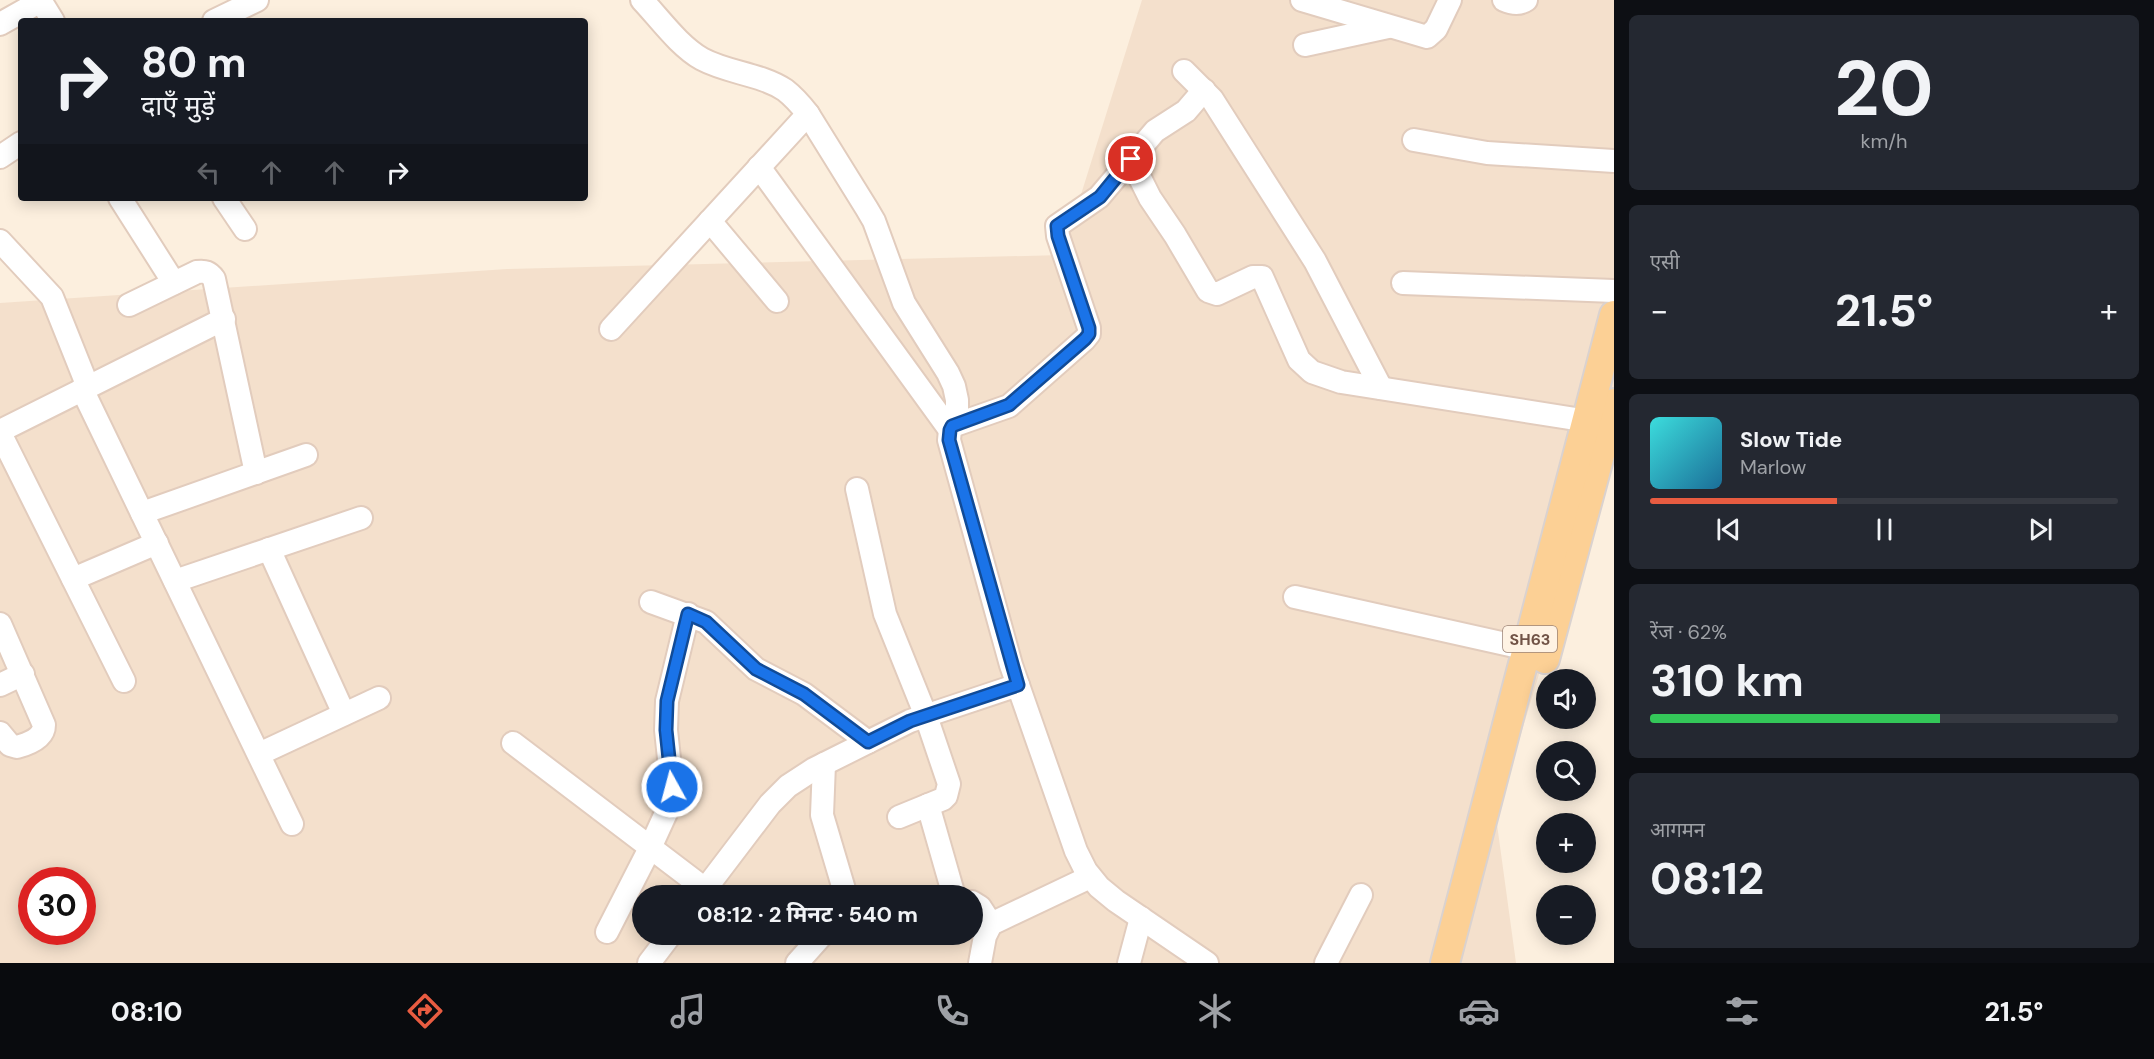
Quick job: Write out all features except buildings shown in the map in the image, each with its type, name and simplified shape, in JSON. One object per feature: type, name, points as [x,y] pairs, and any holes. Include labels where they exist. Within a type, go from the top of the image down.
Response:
[{"type":"main road","name":"SH63","points":[[1463,963],[1603,416],[1614,315]]},
{"type":"main road","name":"SH63","points":[[1445,963],[1528,649],[1603,416]]},
{"type":"street","points":[[0,24],[40,0],[51,18]]},
{"type":"street","points":[[220,18],[257,0]]},
{"type":"street","points":[[642,0],[687,48],[699,57],[712,64],[769,82],[796,100],[808,114],[874,221],[904,303],[954,386],[957,415],[949,440],[1018,685],[1076,851],[1090,877],[1099,887],[1207,963]]},
{"type":"street","points":[[1302,0],[1427,37],[1436,29],[1450,0]]},
{"type":"street","points":[[1504,0],[1521,3],[1526,0]]},
{"type":"street","points":[[1305,45],[1389,26]]},
{"type":"street","points":[[1184,71],[1212,99],[1320,269],[1381,388]]},
{"type":"street","points":[[951,428],[1009,405],[1089,334],[1089,328],[1058,236],[1057,226],[1100,197],[1155,131],[1186,111],[1204,90]]},
{"type":"street","points":[[611,329],[808,114]]},
{"type":"street","points":[[1414,140],[1487,153],[1614,161]]},
{"type":"street","points":[[0,158],[18,145]]},
{"type":"street","points":[[1131,159],[1146,192],[1208,291],[1217,294],[1253,277],[1262,277],[1299,360],[1312,372],[1330,379],[1381,388],[1603,416]]},
{"type":"street","points":[[759,167],[951,428]]},
{"type":"street","points":[[122,201],[174,283]]},
{"type":"street","points":[[226,201],[245,229]]},
{"type":"street","points":[[710,220],[777,301]]},
{"type":"street","points":[[0,241],[52,297],[85,388],[142,513],[292,824]]},
{"type":"street","points":[[129,305],[197,272],[204,271],[214,279],[256,472]]},
{"type":"street","points":[[1403,283],[1614,291]]},
{"type":"street","points":[[124,681],[73,579],[2,427],[224,319]]},
{"type":"street","points":[[142,513],[306,455]]},
{"type":"street","points":[[857,489],[885,614],[926,716],[949,784],[943,799],[899,817]]},
{"type":"street","points":[[175,581],[360,518]]},
{"type":"street","points":[[73,579],[157,543]]},
{"type":"street","points":[[269,549],[344,714]]},
{"type":"street","points":[[1295,597],[1528,649]]},
{"type":"street","points":[[651,602],[706,622],[756,669],[804,694],[868,742]]},
{"type":"street","points":[[607,932],[668,810],[672,794],[666,730],[667,701],[688,614]]},
{"type":"street","points":[[0,624],[44,725],[44,731],[40,735],[17,747],[10,745],[0,733]]},
{"type":"street","points":[[0,685],[22,674]]},
{"type":"street","points":[[708,885],[770,804],[788,786],[824,764],[910,721],[1018,685]]},
{"type":"street","points":[[259,754],[378,698]]},
{"type":"street","points":[[513,743],[695,885]]},
{"type":"street","points":[[824,764],[822,815],[843,885]]},
{"type":"street","points":[[928,805],[951,885]]},
{"type":"street","points":[[980,963],[985,936],[991,924],[1090,877]]},
{"type":"street","points":[[1326,963],[1361,895]]},
{"type":"street","points":[[983,912],[991,924]]},
{"type":"street","points":[[1129,963],[1141,918]]},
{"type":"street","points":[[649,963],[662,945]]},
{"type":"street","points":[[797,963],[813,945]]},
{"type":"shaded area","points":[[1142,0],[1614,0],[1614,425],[1541,669],[1536,669],[1536,684],[1496,817],[1516,963],[0,963],[0,303],[507,269],[1062,255]]},
{"type":"route","points":[[672,787],[666,730],[667,701],[688,614],[706,622],[756,669],[804,694],[868,742],[910,721],[1018,685],[949,440],[950,430],[952,426],[1000,410],[1018,399],[1089,334],[1089,328],[1058,236],[1057,226],[1100,197],[1131,159]]}]
